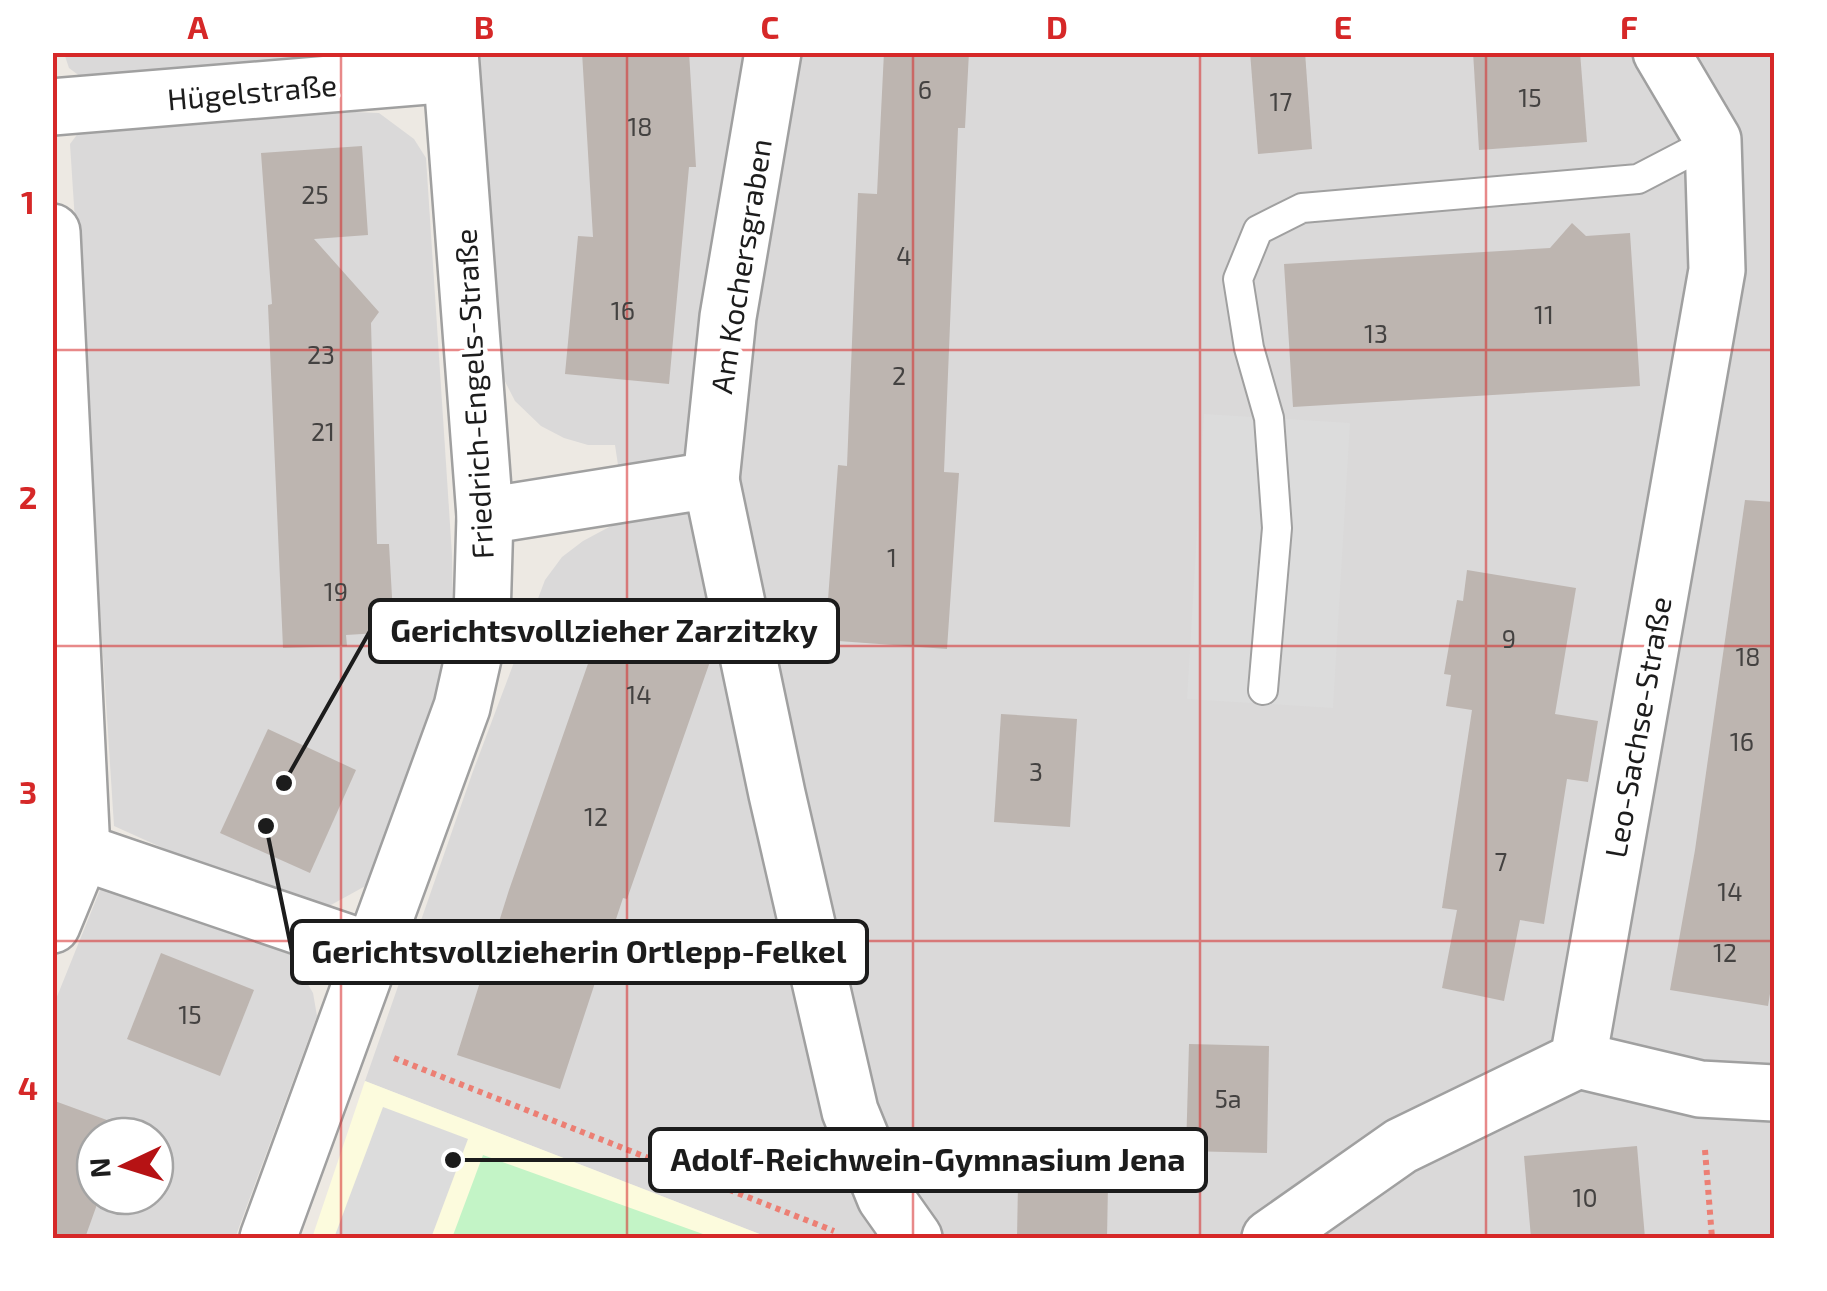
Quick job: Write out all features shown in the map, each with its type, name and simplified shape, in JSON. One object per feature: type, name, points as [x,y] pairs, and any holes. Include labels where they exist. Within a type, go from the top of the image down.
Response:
[{"type":"street","name":"Am Kochersgraben","points":[[711,480],[728,316],[774,52]]},
{"type":"street","name":"Leo-Sachse-Straße","points":[[1578,1060],[1716,270],[1713,140],[1661,52]]},
{"type":"street","name":"Hügelstraße","points":[[52,107],[451,63]]},
{"type":"street","name":"Friedrich-Engels-Straße","points":[[268,1238],[376,952],[462,707],[482,618],[486,516],[451,63]]},
{"type":"street","points":[[52,232],[82,852],[52,925]]},
{"type":"street","points":[[486,516],[711,480],[784,826],[850,1111],[885,1197],[914,1238]]},
{"type":"street","points":[[82,852],[376,952]]},
{"type":"street","points":[[1270,1238],[1402,1146],[1578,1060],[1700,1089],[1774,1093]]},
{"type":"lane","points":[[1263,690],[1277,528],[1270,418],[1249,348],[1238,279],[1258,230],[1302,208],[1638,179],[1713,140]]},
{"type":"path","points":[[342,1038],[836,1232]]},
{"type":"path","points":[[1700,1089],[1712,1238]]},
{"type":"shaded area","points":[[64,53],[385,53],[85,80],[69,68]]},
{"type":"shaded area","points":[[475,53],[1774,53],[1774,1238],[770,1238],[365,1081],[472,774],[545,580],[562,557],[626,518],[615,445],[588,445],[541,426],[515,401],[496,364]]},
{"type":"shaded area","points":[[379,113],[414,139],[426,158],[453,614],[450,654],[438,702],[369,884],[320,911],[305,912],[114,826],[70,144],[79,132],[95,125]]},
{"type":"shaded area","points":[[1204,414],[1350,423],[1333,708],[1187,699]]},
{"type":"shaded area","points":[[102,885],[291,955],[313,993],[317,1016],[235,1238],[53,1238],[52,1009]]},
{"type":"shaded area","points":[[365,1081],[770,1238],[312,1238]]},
{"type":"shaded area","points":[[383,1107],[468,1139],[431,1238],[334,1238]]},
{"type":"green space","points":[[483,1155],[714,1238],[452,1238]]},
{"type":"building","points":[[582,52],[689,52],[696,167],[689,167],[669,384],[565,374],[578,236],[593,237]]},
{"type":"building","points":[[884,52],[969,52],[965,128],[958,128],[944,472],[959,473],[947,649],[825,640],[838,465],[847,466],[858,193],[877,194]]},
{"type":"building","points":[[1250,52],[1305,52],[1312,149],[1258,154]]},
{"type":"building","points":[[1473,52],[1580,52],[1587,142],[1479,150]]},
{"type":"building","points":[[362,146],[368,235],[314,239],[379,312],[371,323],[377,544],[389,544],[394,632],[346,635],[347,646],[283,648],[268,305],[272,304],[261,153]]},
{"type":"building","points":[[1572,223],[1586,236],[1630,233],[1640,386],[1293,407],[1284,264],[1550,248]]},
{"type":"building","points":[[1745,500],[1774,502],[1774,969],[1768,1006],[1670,990],[1695,850]]},
{"type":"building","points":[[1467,570],[1576,588],[1555,714],[1598,721],[1588,782],[1567,779],[1544,924],[1520,920],[1504,1001],[1442,988],[1457,910],[1442,908],[1472,710],[1446,706],[1451,675],[1444,674],[1457,600],[1463,601]]},
{"type":"building","points":[[605,615],[713,653],[627,899],[623,898],[560,1089],[457,1055],[509,890]]},
{"type":"building","points":[[1001,714],[1077,719],[1070,827],[994,822]]},
{"type":"building","points":[[268,729],[356,770],[310,873],[220,833]]},
{"type":"building","points":[[161,953],[254,990],[220,1076],[127,1039]]},
{"type":"building","points":[[1189,1044],[1269,1046],[1267,1153],[1186,1151]]},
{"type":"building","points":[[52,1100],[96,1116],[75,1116],[75,1216],[93,1216],[85,1238],[52,1238]]},
{"type":"building","points":[[1019,1128],[1109,1130],[1107,1238],[1017,1238]]},
{"type":"building","points":[[1637,1146],[1645,1238],[1531,1238],[1524,1156]]},
{"type":"place","name":"Gerichtsvollzieher Zarzitzky","points":[[284,783]]},
{"type":"place","name":"Gerichtsvollzieherin Ortlepp-Felkel","points":[[266,826]]},
{"type":"place","name":"Adolf-Reichwein-Gymnasium Jena","points":[[453,1160]]}]
